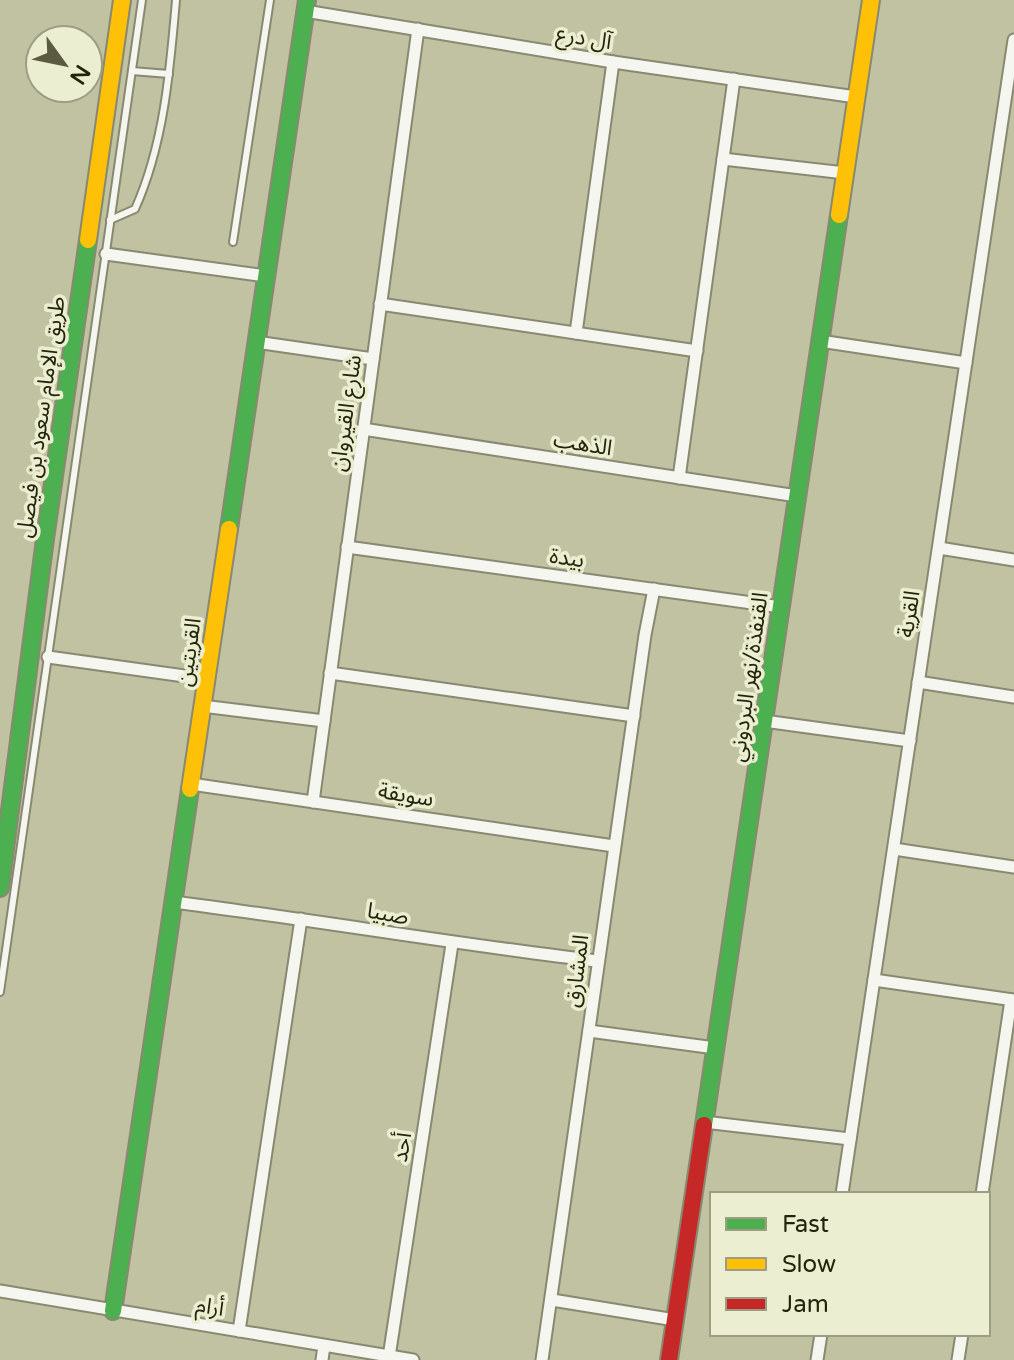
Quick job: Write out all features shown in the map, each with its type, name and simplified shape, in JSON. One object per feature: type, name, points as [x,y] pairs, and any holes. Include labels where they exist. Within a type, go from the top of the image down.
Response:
[{"type":"street","name":"طريق الإمام سعود بن فيصل","points":[[0,888],[45,539],[122,0]]},
{"type":"street","name":"القنفذة/نهر البردوني","points":[[669,1360],[871,0]]},
{"type":"street","name":"آل درع","points":[[306,5],[418,29],[613,62],[856,97]]},
{"type":"street","name":"القريتين","points":[[113,1311],[306,5]]},
{"type":"street","name":"شارع القيروان","points":[[313,802],[418,29]]},
{"type":"street","name":"القرية","points":[[842,1192],[966,363],[1008,115],[1014,40]]},
{"type":"street","points":[[576,333],[613,62]]},
{"type":"street","points":[[679,478],[734,79]]},
{"type":"street","points":[[723,159],[845,173]]},
{"type":"street","points":[[106,254],[266,276]]},
{"type":"street","points":[[380,304],[697,351]]},
{"type":"street","points":[[820,341],[966,363]]},
{"type":"street","points":[[256,342],[373,359]]},
{"type":"street","name":"الذهب","points":[[363,429],[797,496]]},
{"type":"street","name":"بيدة","points":[[347,547],[781,607]]},
{"type":"street","points":[[939,548],[1014,560]]},
{"type":"street","name":"المشارق","points":[[542,1360],[597,961],[654,589]]},
{"type":"street","points":[[48,657],[206,679]]},
{"type":"street","points":[[330,673],[634,716]]},
{"type":"street","points":[[918,682],[1014,697]]},
{"type":"street","points":[[202,706],[324,721]]},
{"type":"street","points":[[764,721],[910,741]]},
{"type":"street","name":"سويقة","points":[[191,784],[614,846]]},
{"type":"street","points":[[894,849],[1014,867]]},
{"type":"street","name":"صبيا","points":[[173,902],[452,944],[597,961]]},
{"type":"street","points":[[239,1331],[301,919]]},
{"type":"street","name":"أحد","points":[[389,1357],[452,944]]},
{"type":"street","points":[[874,980],[1012,1000],[982,1192]]},
{"type":"street","points":[[589,1031],[715,1048]]},
{"type":"street","points":[[704,1122],[850,1139]]},
{"type":"street","name":"أرام","points":[[0,1291],[413,1360]]},
{"type":"street","points":[[552,1300],[675,1320]]},
{"type":"street","points":[[817,1360],[821,1336]]},
{"type":"street","points":[[958,1360],[962,1336]]},
{"type":"street","points":[[322,1360],[324,1346]]},
{"type":"lane","points":[[0,992],[142,0]]},
{"type":"lane","points":[[110,220],[135,209],[149,178],[169,74],[176,0]]},
{"type":"lane","points":[[233,242],[270,0]]},
{"type":"lane","points":[[132,71],[169,74]]},
{"type":"traffic: fast","points":[[229,529],[307,0]]},
{"type":"traffic: fast","points":[[704,1125],[839,215]]},
{"type":"traffic: fast","points":[[0,888],[88,240]]},
{"type":"traffic: fast","points":[[113,1311],[190,789]]},
{"type":"traffic: slow","points":[[88,240],[122,0]]},
{"type":"traffic: slow","points":[[839,215],[871,0]]},
{"type":"traffic: slow","points":[[190,789],[229,529]]},
{"type":"traffic: jam","points":[[669,1360],[704,1125]]}]
